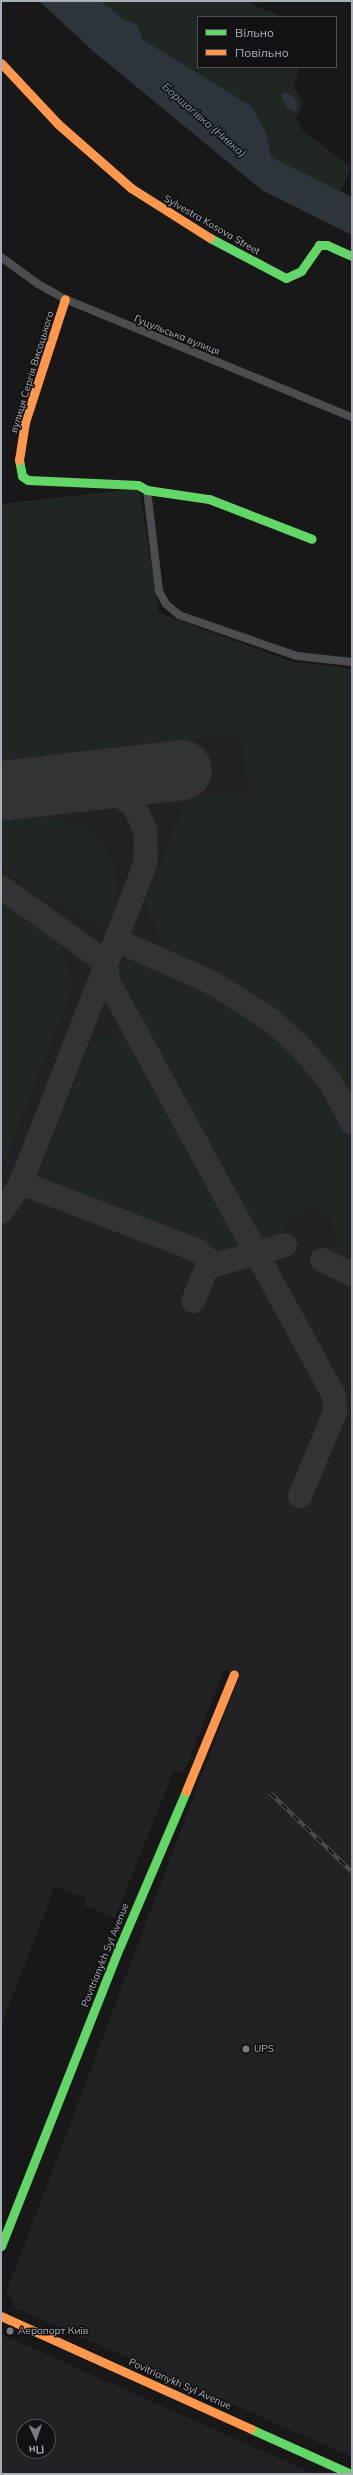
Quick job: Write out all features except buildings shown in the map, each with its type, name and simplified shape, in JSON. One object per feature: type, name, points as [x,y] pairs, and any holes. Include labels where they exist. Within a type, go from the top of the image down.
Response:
[{"type":"street","name":"Sylvestra Kosova Street","points":[[1,62],[58,124],[131,188],[181,222],[243,257],[286,278],[301,271],[319,245],[327,246],[352,256]]},
{"type":"street","name":"Гуцульська вулиця","points":[[1,257],[38,284],[66,299],[352,417]]},
{"type":"street","name":"вулиця Сергія Висоцького","points":[[66,299],[25,422],[19,457],[22,476],[28,480],[37,481],[138,485],[147,490]]},
{"type":"street","points":[[312,539],[209,499],[147,490],[159,591],[166,604],[174,611],[297,656],[352,662]]},
{"type":"street","name":"Povitrianykh Syl Avenue","points":[[1,2246],[120,1946],[208,1740],[234,1674]]},
{"type":"street","name":"Povitrianykh Syl Avenue","points":[[1,2316],[351,2474]]},
{"type":"shaded area","points":[[101,1],[250,1],[259,8],[277,14],[279,16],[197,16],[197,68],[299,68],[294,87],[304,104],[296,119],[303,131],[351,167],[341,192],[271,157],[266,132],[251,106],[142,39],[138,25],[122,18]]},
{"type":"shaded area","points":[[132,489],[140,493],[159,613],[289,661],[352,669],[352,1097],[350,1098],[324,1060],[276,1014],[243,991],[190,964],[162,943],[145,904],[186,798],[248,791],[241,734],[1,762],[1,504]]},
{"type":"shaded area","points":[[1,504],[159,613],[289,661],[352,669],[352,2457],[15,2308],[7,2291],[239,1677],[224,1670],[184,1772],[174,1770],[115,1918],[84,1905],[86,1898],[55,1886],[1,2026]]},
{"type":"shaded area","points":[[45,815],[78,824],[91,830],[112,857],[118,893],[106,927],[47,901],[1,867],[1,820]]},
{"type":"shaded area","points":[[1,901],[34,922],[54,940],[63,953],[69,972],[71,993],[1,1171]]},
{"type":"shaded area","points":[[125,954],[207,989],[237,1006],[266,1026],[292,1049],[322,1087],[342,1121],[352,1146],[352,1269],[327,1257],[335,1247],[336,1234],[329,1218],[318,1212],[309,1211],[297,1214],[290,1220],[281,1235],[262,1242],[117,976]]},
{"type":"shaded area","points":[[119,1034],[128,1038],[243,1248],[224,1254],[37,1181],[91,1042]]},
{"type":"shaded area","points":[[1,2334],[314,2474],[1,2474]]},
{"type":"water","name":"Борщагівка (Нивка)","points":[[39,1],[101,1],[122,18],[138,25],[142,39],[251,106],[266,132],[271,157],[352,197],[352,235],[263,191],[93,51]]},
{"type":"water","points":[[285,92],[293,96],[298,104],[297,110],[293,112],[287,108],[281,96]]},
{"type":"taxiway","points":[[1,1212],[21,1183],[142,873],[146,858],[145,830],[134,806],[109,788],[92,783],[80,783]]},
{"type":"taxiway","points":[[1,887],[107,963]]},
{"type":"taxiway","points":[[116,940],[211,982],[271,1020],[298,1044],[330,1081],[352,1123]]},
{"type":"taxiway","points":[[106,966],[108,981],[334,1396],[335,1412],[300,1496]]},
{"type":"taxiway","points":[[21,1183],[199,1251],[206,1258],[207,1267],[193,1301]]},
{"type":"taxiway","points":[[207,1267],[285,1245]]},
{"type":"taxiway","points":[[322,1260],[352,1274]]},
{"type":"runway","points":[[1,791],[182,770]]},
{"type":"railway","points":[[270,1793],[352,1872]]},
{"type":"traffic: fast","points":[[210,238],[286,278],[301,271],[319,245],[327,245],[352,256]]},
{"type":"traffic: fast","points":[[19,460],[22,476],[28,480],[138,485],[147,490],[209,499],[312,539]]},
{"type":"traffic: fast","points":[[1,2246],[120,1946],[186,1791]]},
{"type":"traffic: fast","points":[[251,2429],[351,2474]]},
{"type":"traffic: slow","points":[[1,63],[58,124],[131,188],[210,238]]},
{"type":"traffic: slow","points":[[19,460],[25,422],[65,299]]},
{"type":"traffic: slow","points":[[186,1791],[234,1674]]},
{"type":"traffic: slow","points":[[1,2316],[251,2429]]},
{"type":"place","name":"UPS","points":[[246,2049]]},
{"type":"place","name":"Аеропорт Київ","points":[[10,2331]]}]
